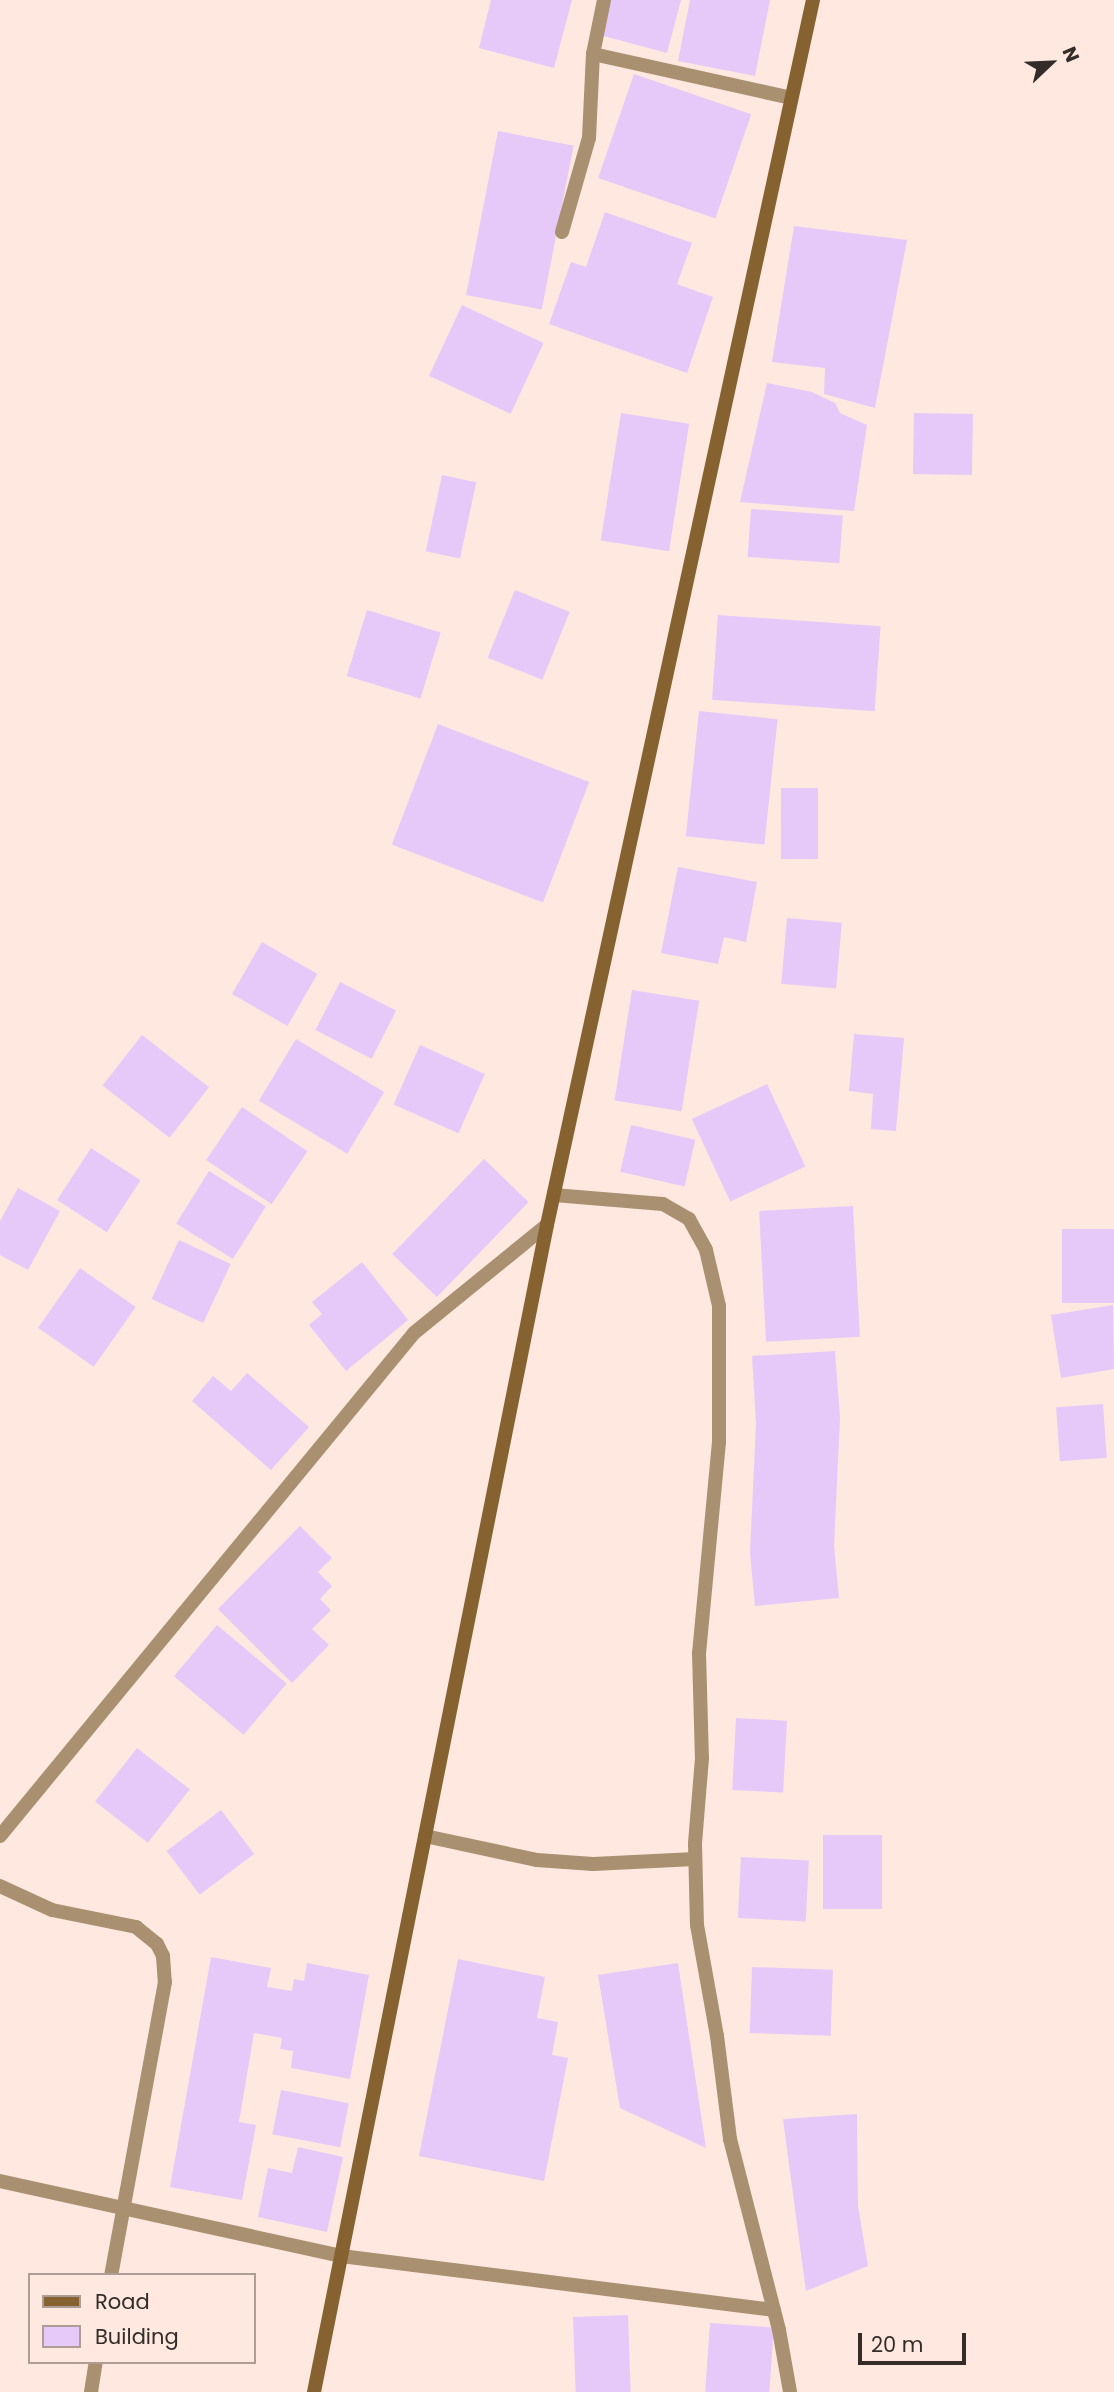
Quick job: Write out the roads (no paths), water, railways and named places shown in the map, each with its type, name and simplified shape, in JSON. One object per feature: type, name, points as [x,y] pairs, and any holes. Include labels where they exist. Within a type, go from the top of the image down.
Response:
[{"type":"main road","points":[[314,2392],[547,1226],[813,0]]},
{"type":"street","points":[[562,232],[589,138],[593,54],[604,0]]},
{"type":"street","points":[[593,54],[792,98]]},
{"type":"street","points":[[554,1195],[663,1204],[690,1219],[706,1250],[719,1306],[721,1387],[699,1653],[702,1758],[695,1859],[697,1925],[718,2036],[730,2139],[774,2310],[790,2392]]},
{"type":"street","points":[[0,1836],[414,1333],[547,1226]]},
{"type":"street","points":[[425,1836],[548,1861],[593,1864],[695,1859]]},
{"type":"street","points":[[0,1886],[52,1910],[136,1927],[157,1944],[163,1956],[165,1982],[111,2273]]},
{"type":"street","points":[[0,2181],[341,2256],[774,2310]]},
{"type":"street","points":[[92,2392],[96,2364]]}]
